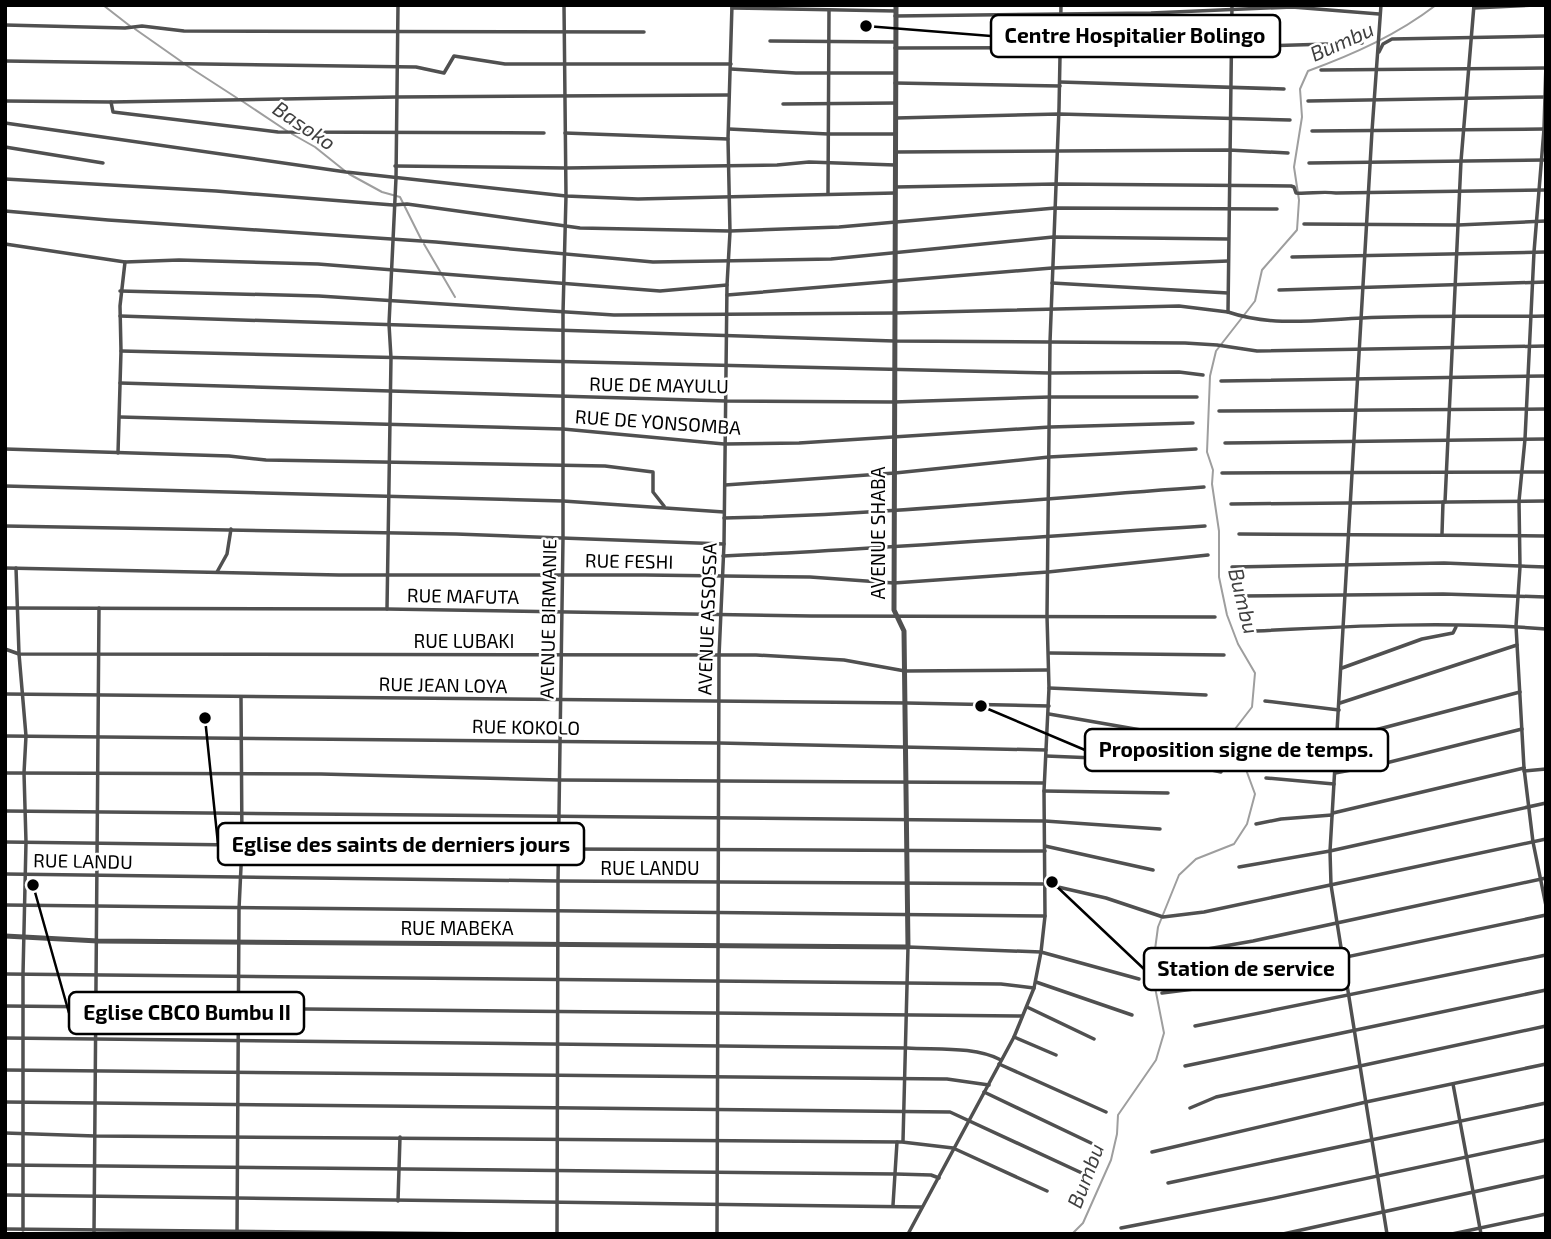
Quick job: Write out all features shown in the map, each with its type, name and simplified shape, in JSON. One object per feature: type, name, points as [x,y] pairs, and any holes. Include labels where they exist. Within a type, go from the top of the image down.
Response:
[{"type":"street","points":[[387,609],[391,358],[389,324],[396,178],[398,5]]},
{"type":"street","name":"AVENUE BIRMANIE","points":[[557,1234],[566,196],[564,5]]},
{"type":"street","points":[[908,1234],[1014,1037],[1036,982],[1041,952],[1045,916],[1044,783],[1050,653],[1047,616],[1049,342],[1058,150],[1061,5]]},
{"type":"street","points":[[1381,5],[1330,850],[1331,886],[1387,1234]]},
{"type":"street","points":[[1442,534],[1461,161],[1474,7],[1535,5]]},
{"type":"street","points":[[732,7],[1061,15],[1292,7],[1380,15]]},
{"type":"street","name":"AVENUE ASSOSSA","points":[[717,1234],[720,982],[719,656],[724,544],[727,285],[730,261],[728,139],[732,7]]},
{"type":"street","points":[[1228,312],[1232,7]]},
{"type":"street","points":[[828,194],[829,10]]},
{"type":"street","name":"AVENUE SHABA","points":[[892,1205],[906,1079],[908,1016],[907,703],[904,631],[896,615],[894,583],[896,11]]},
{"type":"street","points":[[5,25],[125,28],[142,26],[184,31],[644,32]]},
{"type":"street","points":[[1377,56],[1383,44],[1392,39],[1546,36]]},
{"type":"street","points":[[770,41],[895,45],[1232,47],[1362,43]]},
{"type":"street","points":[[5,61],[416,67],[445,72],[454,56],[505,64],[731,67],[828,73],[895,73]]},
{"type":"street","points":[[1321,71],[1546,66],[1544,160],[1534,252],[1525,439],[1519,501],[1520,567],[1516,626],[1524,769],[1533,842],[1543,879],[1546,906]]},
{"type":"street","points":[[895,83],[1284,89]]},
{"type":"street","points":[[5,101],[729,95]]},
{"type":"street","points":[[1308,101],[1546,97]]},
{"type":"street","points":[[111,102],[113,112],[278,132],[544,133]]},
{"type":"street","points":[[783,104],[896,103]]},
{"type":"street","points":[[896,118],[1059,114],[1290,120]]},
{"type":"street","points":[[5,122],[219,155],[566,196],[638,199],[1056,184],[1293,186],[1296,193],[1301,194],[1319,191],[1546,190]]},
{"type":"street","points":[[1312,131],[1545,129]]},
{"type":"street","points":[[729,130],[896,134]]},
{"type":"street","points":[[565,133],[728,139]]},
{"type":"street","points":[[5,147],[103,163]]},
{"type":"street","points":[[895,152],[1229,150],[1288,153]]},
{"type":"street","points":[[1309,163],[1544,160]]},
{"type":"street","points":[[395,166],[566,168],[895,164]]},
{"type":"street","points":[[5,179],[407,204],[564,226],[635,231],[839,227],[1055,208],[1277,209]]},
{"type":"street","points":[[5,211],[393,239],[653,262],[820,259],[1053,237],[1229,239]]},
{"type":"street","points":[[1304,224],[1458,225],[1546,221]]},
{"type":"street","points":[[5,244],[125,262],[251,262],[660,291],[727,285]]},
{"type":"street","points":[[1292,257],[1546,252]]},
{"type":"street","points":[[727,295],[1052,268],[1229,261]]},
{"type":"street","points":[[118,453],[120,291],[125,262]]},
{"type":"street","points":[[1279,290],[1546,282]]},
{"type":"street","points":[[1052,283],[1228,293]]},
{"type":"street","points":[[120,291],[319,296],[614,315],[895,313],[1179,306],[1228,312],[1275,322],[1363,317],[1546,316]]},
{"type":"street","points":[[120,316],[894,341],[1217,345],[1257,351],[1546,346]]},
{"type":"street","points":[[121,351],[894,370],[1179,372],[1203,375]]},
{"type":"street","points":[[1220,380],[1546,376]]},
{"type":"street","name":"RUE DE MAYULU","points":[[120,383],[726,401],[894,402],[1050,397],[1197,397]]},
{"type":"street","points":[[1219,411],[1546,409]]},
{"type":"street","name":"RUE DE YONSOMBA","points":[[120,417],[563,429],[724,444],[895,438],[1050,427],[1194,423]]},
{"type":"street","points":[[1225,443],[1546,439]]},
{"type":"street","points":[[5,449],[229,456],[266,460],[605,466],[651,471],[654,474],[653,492],[665,507]]},
{"type":"street","points":[[725,485],[895,474],[1049,457],[1196,449]]},
{"type":"street","points":[[1222,473],[1546,472]]},
{"type":"street","points":[[5,486],[563,501],[665,507],[724,515],[895,512],[1204,487]]},
{"type":"street","points":[[1231,504],[1546,501]]},
{"type":"street","points":[[5,526],[231,529],[387,535],[456,534],[724,544]]},
{"type":"street","points":[[723,556],[895,548],[1205,526]]},
{"type":"street","points":[[215,572],[227,554],[231,529]]},
{"type":"street","points":[[1239,534],[1546,536]]},
{"type":"street","name":"RUE FESHI","points":[[5,568],[388,575],[810,577],[894,583],[1048,572],[1209,555]]},
{"type":"street","points":[[1232,567],[1346,563],[1546,567]]},
{"type":"street","points":[[16,568],[19,654],[26,736],[23,1230]]},
{"type":"street","points":[[1239,596],[1546,597]]},
{"type":"street","name":"RUE MAFUTA","points":[[5,608],[1215,617]]},
{"type":"street","points":[[94,1232],[100,608]]},
{"type":"street","points":[[1256,631],[1344,626],[1516,626],[1546,629]]},
{"type":"street","points":[[1342,668],[1422,639],[1453,633],[1456,626]]},
{"type":"street","points":[[1339,703],[1517,645]]},
{"type":"street","name":"RUE LUBAKI","points":[[5,649],[19,654],[757,655],[844,660],[905,671],[1048,670]]},
{"type":"street","points":[[1050,653],[1224,655]]},
{"type":"street","points":[[1049,688],[1206,695]]},
{"type":"street","points":[[1337,740],[1520,692]]},
{"type":"street","name":"RUE JEAN LOYA","points":[[5,694],[1049,706]]},
{"type":"street","points":[[237,1232],[239,909],[242,846],[241,697]]},
{"type":"street","points":[[1265,701],[1339,710]]},
{"type":"street","points":[[1049,714],[1211,744]]},
{"type":"street","points":[[1335,773],[1522,729]]},
{"type":"street","name":"RUE KOKOLO","points":[[5,736],[719,743],[1046,750]]},
{"type":"street","points":[[1264,738],[1336,746]]},
{"type":"street","points":[[1046,756],[1169,761],[1221,772]]},
{"type":"street","points":[[1256,824],[1332,814],[1524,769],[1546,769]]},
{"type":"street","points":[[5,773],[1044,783]]},
{"type":"street","points":[[1266,778],[1334,784]]},
{"type":"street","points":[[1044,791],[1168,793]]},
{"type":"street","points":[[1239,867],[1546,803]]},
{"type":"street","points":[[5,811],[1045,821],[1160,829]]},
{"type":"street","points":[[1331,886],[1546,839]]},
{"type":"street","points":[[5,842],[906,852],[1045,848],[1153,870]]},
{"type":"street","name":"RUE LANDU","points":[[5,874],[1045,884],[1106,898],[1161,916],[1204,912],[1331,886]]},
{"type":"street","points":[[1162,957],[1253,941],[1543,879]]},
{"type":"street","points":[[5,905],[1045,916]]},
{"type":"street","points":[[1162,993],[1194,989],[1546,915]]},
{"type":"street","name":"RUE MABEKA","points":[[5,936],[98,941],[240,943],[908,947]]},
{"type":"street","points":[[908,947],[1041,952],[1139,979]]},
{"type":"street","points":[[1195,1026],[1546,954]]},
{"type":"street","points":[[5,974],[1000,984],[1034,988]]},
{"type":"street","points":[[1036,982],[1132,1015]]},
{"type":"street","points":[[1185,1066],[1546,990]]},
{"type":"street","points":[[5,1006],[1022,1016]]},
{"type":"street","points":[[1027,1007],[1094,1039]]},
{"type":"street","points":[[1190,1108],[1216,1097],[1546,1026]]},
{"type":"street","points":[[1014,1037],[1056,1055]]},
{"type":"street","points":[[5,1038],[718,1045],[907,1048],[968,1052],[1000,1062],[1106,1112]]},
{"type":"street","points":[[1152,1152],[1366,1102],[1546,1064]]},
{"type":"street","points":[[5,1070],[947,1079],[989,1085]]},
{"type":"street","points":[[1453,1084],[1480,1234]]},
{"type":"street","points":[[984,1092],[1091,1143]]},
{"type":"street","points":[[5,1102],[954,1112],[1083,1174]]},
{"type":"street","points":[[1168,1183],[1546,1103]]},
{"type":"street","points":[[5,1133],[900,1142],[953,1148],[1046,1191]]},
{"type":"street","points":[[398,1201],[400,1137]]},
{"type":"street","points":[[1121,1228],[1546,1140]]},
{"type":"street","points":[[5,1165],[896,1174],[931,1175],[939,1178]]},
{"type":"street","points":[[1283,1234],[1546,1176]]},
{"type":"street","points":[[5,1195],[922,1207]]},
{"type":"street","points":[[1452,1234],[1546,1214]]},
{"type":"street","points":[[5,1229],[490,1234]]},
{"type":"waterway","name":"Basoko","points":[[103,5],[130,26]]},
{"type":"waterway","name":"Bumbu","points":[[1072,1234],[1083,1223],[1111,1160],[1118,1115],[1156,1060],[1164,1033],[1152,972],[1158,927],[1179,875],[1196,859],[1234,844],[1247,824],[1255,794],[1241,756],[1235,729],[1252,707],[1255,673],[1238,644],[1227,615],[1219,577],[1219,531],[1212,484],[1213,470],[1207,452],[1210,376],[1216,351],[1255,301],[1262,270],[1297,230],[1299,200],[1294,167],[1302,117],[1300,89],[1308,71],[1375,43],[1436,5]]},
{"type":"waterway","name":"Basoko","points":[[135,29],[182,62]]},
{"type":"waterway","name":"Basoko","points":[[186,65],[237,98]]},
{"type":"waterway","name":"Basoko","points":[[242,101],[287,131]]},
{"type":"waterway","name":"Basoko","points":[[292,134],[315,147],[345,171]]},
{"type":"waterway","name":"Basoko","points":[[349,174],[382,192],[400,197],[421,239]]},
{"type":"waterway","name":"Basoko","points":[[424,244],[455,297]]},
{"type":"place","name":"Centre Hospitalier Bolingo","points":[[866,26]]},
{"type":"place","name":"Proposition signe de temps.","points":[[981,706]]},
{"type":"place","name":"Eglise des saints de derniers jours","points":[[205,718]]},
{"type":"place","name":"Station de service","points":[[1052,882]]},
{"type":"place","name":"Eglise CBCO Bumbu II","points":[[33,885]]}]
